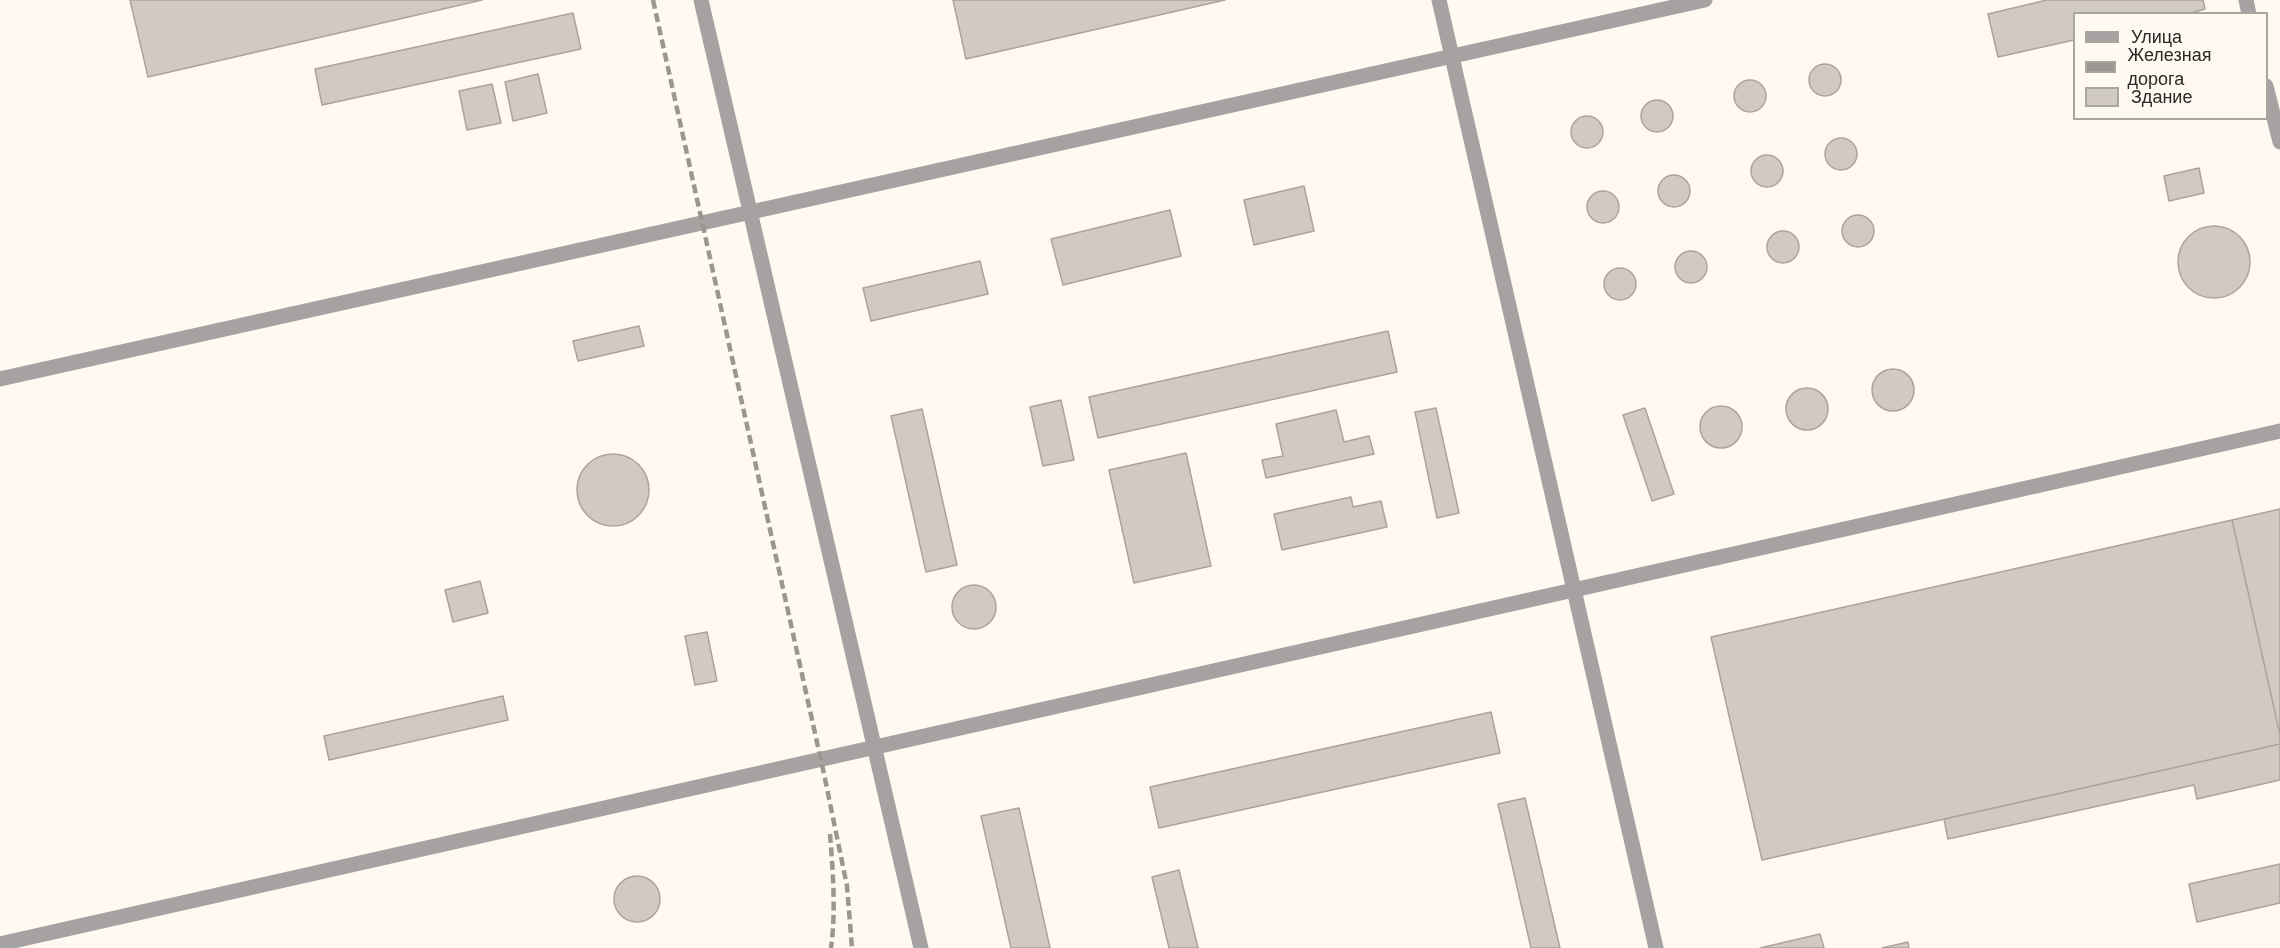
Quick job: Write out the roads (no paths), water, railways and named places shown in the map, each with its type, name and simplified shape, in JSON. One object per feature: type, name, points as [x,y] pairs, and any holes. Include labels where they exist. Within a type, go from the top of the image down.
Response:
[{"type":"lane","points":[[701,0],[921,948]]},
{"type":"lane","points":[[1439,0],[1656,948]]},
{"type":"lane","points":[[0,379],[1705,0]]},
{"type":"lane","points":[[2268,94],[2280,142]]},
{"type":"lane","points":[[0,945],[2280,431]]},
{"type":"railway","points":[[653,0],[824,774],[847,886],[852,948]]},
{"type":"railway","points":[[830,834],[834,906],[831,948]]}]
